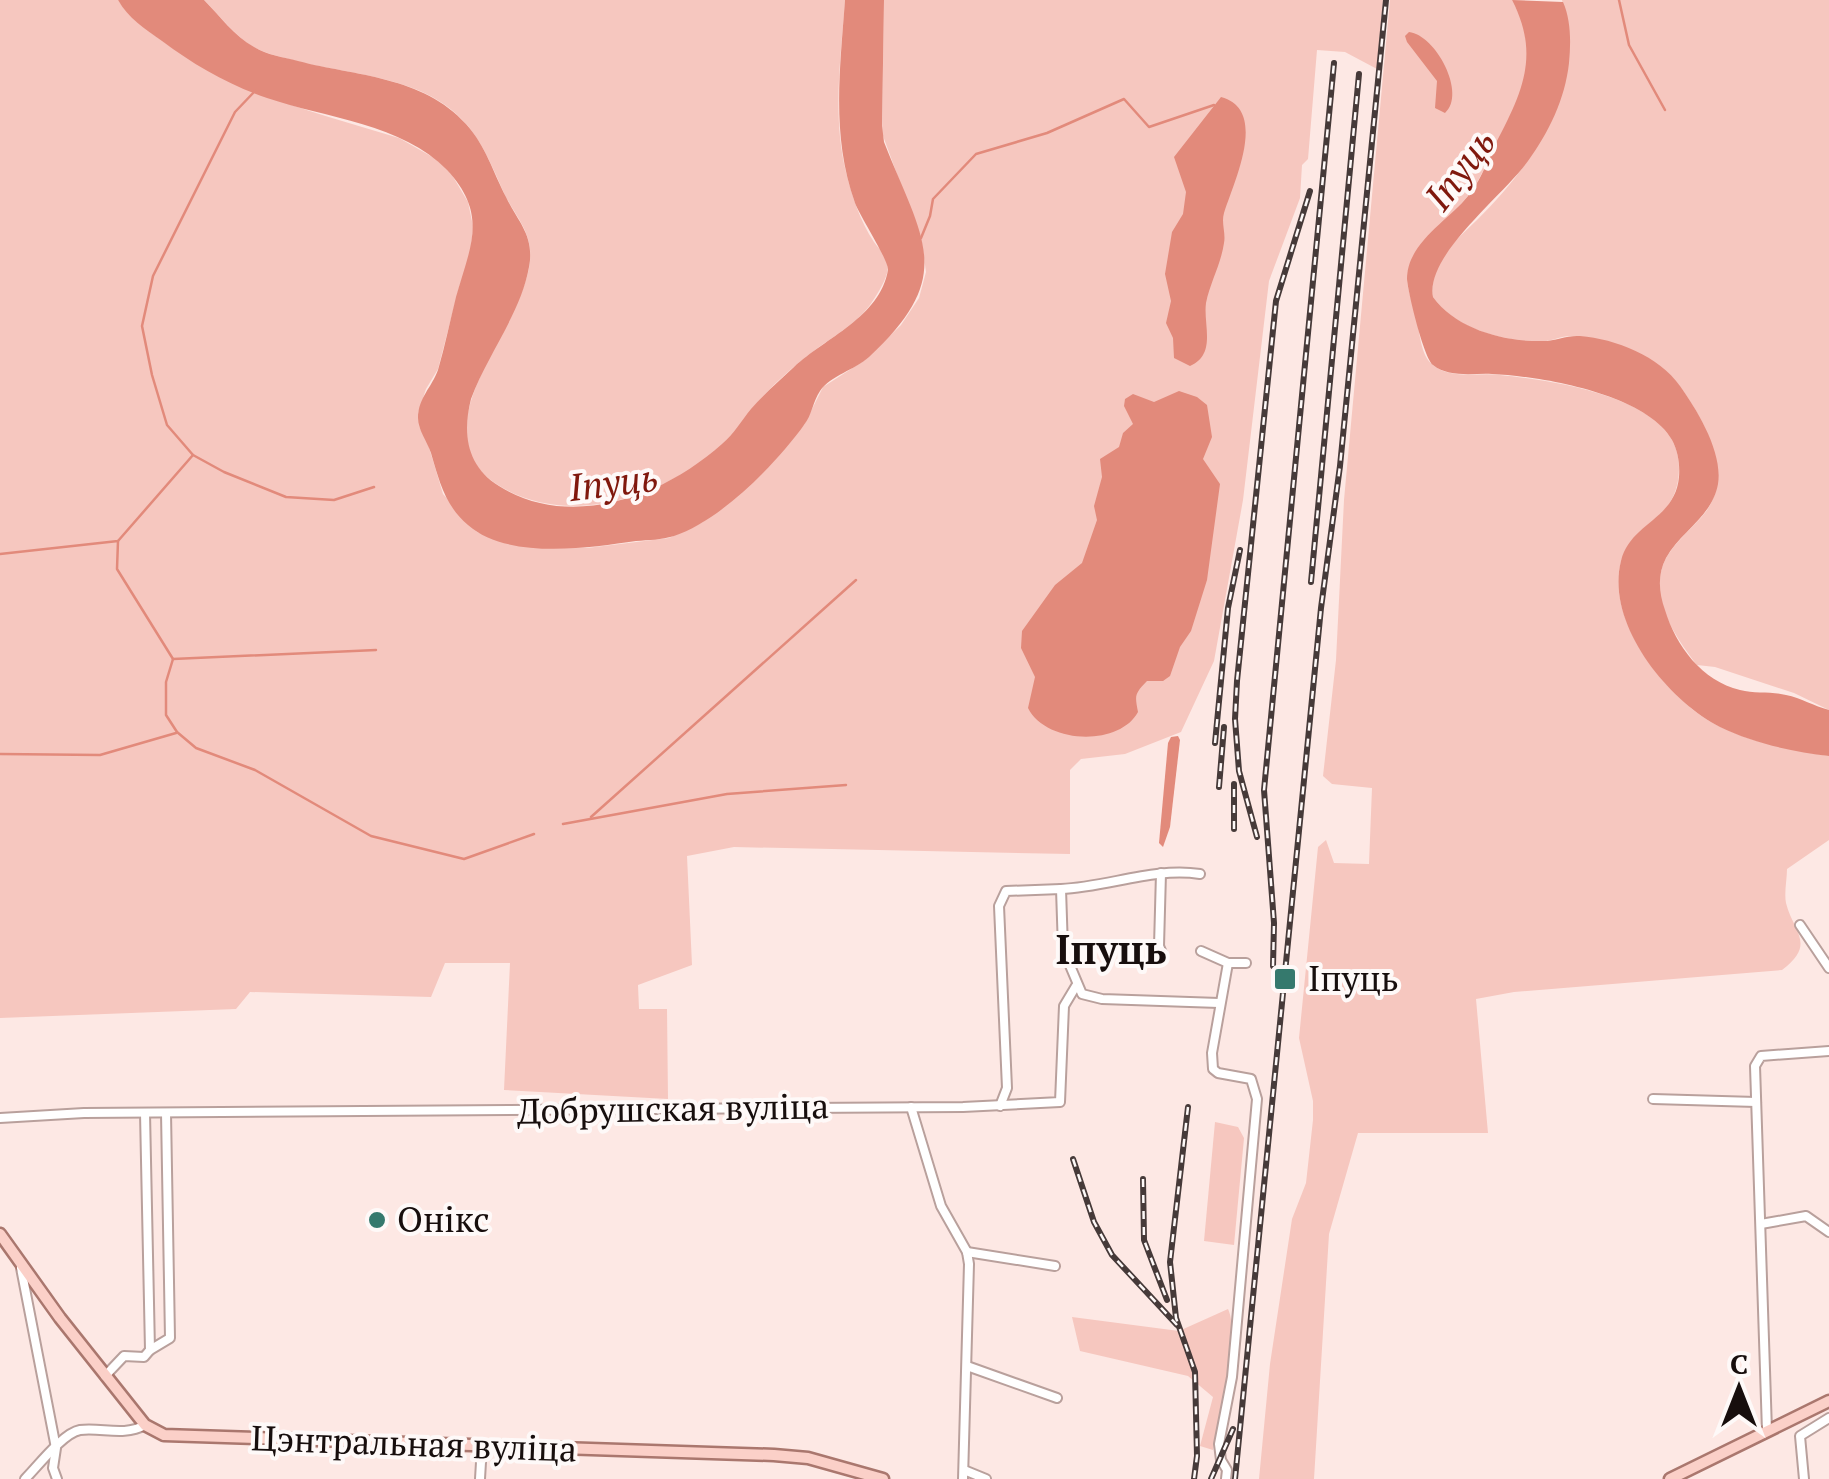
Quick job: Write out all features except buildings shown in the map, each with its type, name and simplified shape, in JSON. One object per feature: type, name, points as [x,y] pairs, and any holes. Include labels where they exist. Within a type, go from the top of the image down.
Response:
[{"type":"main road","points":[[0,1234],[144,1425]]},
{"type":"main road","points":[[1670,1479],[1829,1400]]},
{"type":"main road","name":"Цэнтральная вуліца","points":[[144,1425],[164,1435],[195,1438],[774,1455],[808,1458],[881,1479]]},
{"type":"street","points":[[1000,1106],[1008,1088],[999,938],[1001,896],[1006,891],[1090,888],[1178,870],[1200,874]]},
{"type":"street","points":[[1162,873],[1162,952]]},
{"type":"street","points":[[1062,889],[1062,948],[1082,994],[1095,998],[1219,1003]]},
{"type":"street","points":[[1800,924],[1829,968]]},
{"type":"street","points":[[1201,952],[1228,963],[1246,962]]},
{"type":"street","points":[[1226,1479],[1219,1444],[1232,1377],[1256,1099],[1252,1079],[1213,1069],[1219,1003],[1228,963]]},
{"type":"street","name":"Добрушская вуліца","points":[[0,1118],[145,1112],[911,1107],[1060,1102],[1064,1006],[1076,986]]},
{"type":"street","points":[[1767,1431],[1755,1066],[1762,1056],[1829,1052]]},
{"type":"street","points":[[1653,1099],[1756,1102]]},
{"type":"street","points":[[911,1107],[941,1206],[968,1252],[963,1475],[986,1479]]},
{"type":"street","points":[[145,1112],[150,1350]]},
{"type":"street","points":[[105,1376],[124,1356],[144,1357],[170,1338],[166,1114]]},
{"type":"street","points":[[1761,1224],[1806,1216],[1829,1232]]},
{"type":"street","points":[[968,1252],[1054,1266]]},
{"type":"street","points":[[20,1261],[56,1448],[53,1464],[57,1479]]},
{"type":"street","points":[[967,1366],[1057,1398]]},
{"type":"street","points":[[1804,1479],[1800,1436],[1829,1418]]},
{"type":"street","points":[[25,1479],[64,1437],[78,1430],[132,1432],[144,1425]]},
{"type":"street","points":[[480,1479],[482,1445]]},
{"type":"shaded area","points":[[0,0],[118,0],[146,29],[213,72],[304,109],[399,138],[436,159],[452,175],[468,202],[473,226],[470,259],[438,369],[418,413],[443,494],[477,532],[512,544],[587,548],[669,538],[703,522],[731,500],[804,425],[823,387],[865,360],[901,325],[919,298],[926,272],[922,243],[882,133],[884,0],[1383,0],[1377,69],[1345,52],[1317,50],[1308,159],[1302,165],[1300,198],[1269,281],[1243,500],[1214,661],[1181,732],[1125,754],[1081,759],[1070,770],[1070,854],[734,847],[687,856],[692,965],[638,985],[639,1009],[667,1009],[668,1099],[504,1090],[510,963],[445,963],[431,997],[250,992],[236,1009],[0,1018]]},
{"type":"shaded area","points":[[118,0],[204,0],[234,32],[259,50],[409,87],[449,108],[473,132],[524,230],[530,256],[519,301],[471,399],[467,437],[474,459],[488,478],[527,499],[556,506],[586,506],[645,492],[673,479],[722,444],[772,387],[874,301],[888,270],[855,203],[840,128],[845,0],[884,0],[884,142],[919,231],[923,279],[897,328],[869,357],[825,385],[804,425],[778,457],[710,518],[664,538],[549,549],[504,543],[485,536],[460,518],[448,501],[419,427],[419,411],[438,370],[470,247],[472,217],[460,186],[447,170],[409,142],[363,124],[267,98],[212,74],[143,28]]},
{"type":"shaded area","points":[[204,0],[845,0],[839,86],[842,151],[861,217],[887,261],[884,281],[860,316],[784,375],[728,439],[696,466],[637,495],[599,504],[560,505],[522,497],[498,485],[475,463],[466,436],[469,408],[511,316],[530,261],[526,233],[479,142],[451,109],[411,87],[296,61],[253,47]]},
{"type":"shaded area","points":[[1390,0],[1512,0],[1528,44],[1525,80],[1503,134],[1477,183],[1425,242],[1408,271],[1425,355],[1433,365],[1448,372],[1520,377],[1594,392],[1641,411],[1659,424],[1676,450],[1677,487],[1663,511],[1635,537],[1621,562],[1618,584],[1631,631],[1659,676],[1713,723],[1755,740],[1829,756],[1829,840],[1787,869],[1786,903],[1800,945],[1793,961],[1782,970],[1514,992],[1476,999],[1488,1133],[1358,1133],[1329,1234],[1314,1479],[1259,1479],[1270,1364],[1292,1219],[1306,1183],[1313,1120],[1313,1101],[1299,1038],[1318,847],[1326,840],[1334,863],[1369,864],[1372,788],[1332,784],[1323,776]]},
{"type":"shaded area","points":[[1512,0],[1563,2],[1570,39],[1564,89],[1549,127],[1528,161],[1468,226],[1441,263],[1433,297],[1454,318],[1497,336],[1528,341],[1575,336],[1608,341],[1649,358],[1671,375],[1708,433],[1719,472],[1709,506],[1663,564],[1660,591],[1670,623],[1692,660],[1714,679],[1740,690],[1786,695],[1829,710],[1829,756],[1759,742],[1700,715],[1661,679],[1631,634],[1618,585],[1621,561],[1633,538],[1670,503],[1679,477],[1676,449],[1659,424],[1616,399],[1590,390],[1512,376],[1446,372],[1433,365],[1425,351],[1408,286],[1409,266],[1430,233],[1476,185],[1519,94],[1526,59],[1525,40]]},
{"type":"shaded area","points":[[1562,0],[1829,0],[1829,710],[1794,693],[1715,667],[1697,665],[1668,620],[1660,594],[1662,568],[1675,546],[1704,514],[1717,483],[1717,467],[1707,433],[1673,378],[1646,359],[1585,338],[1528,341],[1482,332],[1455,318],[1433,297],[1435,274],[1445,254],[1519,173],[1551,120],[1567,63],[1568,32]]},
{"type":"shaded area","points":[[1409,32],[1429,43],[1445,66],[1452,93],[1445,113],[1435,108],[1437,81],[1407,42],[1405,36]]},
{"type":"shaded area","points":[[1221,97],[1235,104],[1246,131],[1240,166],[1224,213],[1223,251],[1206,303],[1206,347],[1190,366],[1174,358],[1173,338],[1166,323],[1171,301],[1165,274],[1172,232],[1183,214],[1186,192],[1174,157]]},
{"type":"shaded area","points":[[1179,391],[1207,405],[1212,437],[1203,459],[1220,484],[1207,580],[1191,631],[1180,647],[1170,676],[1163,681],[1147,681],[1140,689],[1136,699],[1138,712],[1129,723],[1100,736],[1083,737],[1050,729],[1028,708],[1035,677],[1021,648],[1022,631],[1055,585],[1082,563],[1097,520],[1094,506],[1102,477],[1100,459],[1119,447],[1123,433],[1133,424],[1124,406],[1125,399],[1133,394],[1154,402]]},
{"type":"shaded area","points":[[1178,736],[1170,827],[1163,847],[1159,843],[1168,743],[1171,737]]},
{"type":"shaded area","points":[[1215,1122],[1238,1127],[1244,1138],[1234,1245],[1204,1241]]},
{"type":"shaded area","points":[[1228,1309],[1231,1357],[1213,1450],[1200,1446],[1213,1397],[1188,1376],[1080,1351],[1072,1317],[1179,1331]]},
{"type":"waterway","points":[[1619,0],[1629,45],[1665,110]]},
{"type":"waterway","points":[[255,91],[235,112],[153,276],[142,326],[167,425],[193,455],[286,497],[334,500],[374,487]]},
{"type":"waterway","points":[[921,238],[933,199],[976,154],[1047,133],[1124,99],[1149,127],[1214,105]]},
{"type":"waterway","points":[[0,554],[118,541],[193,455]]},
{"type":"waterway","points":[[118,541],[117,569],[173,659],[376,650]]},
{"type":"waterway","points":[[591,817],[856,580]]},
{"type":"waterway","points":[[173,659],[166,682],[166,715],[177,732],[196,748],[255,770],[371,836],[464,859],[534,834]]},
{"type":"waterway","points":[[0,754],[100,755],[176,733]]},
{"type":"waterway","points":[[563,824],[727,794],[846,785]]},
{"type":"railway","points":[[1235,1479],[1386,0]]},
{"type":"railway","points":[[1273,966],[1274,923],[1264,790],[1334,63]]},
{"type":"railway","points":[[1311,582],[1359,74]]},
{"type":"railway","points":[[1257,837],[1239,771],[1237,681],[1276,301],[1310,191]]},
{"type":"railway","points":[[1215,743],[1228,608],[1240,550]]},
{"type":"railway","points":[[1219,787],[1224,727]]},
{"type":"railway","points":[[1234,784],[1234,829]]},
{"type":"railway","points":[[1188,1107],[1170,1262],[1176,1318],[1195,1372],[1194,1479]]},
{"type":"railway","points":[[1073,1159],[1094,1222],[1112,1255],[1177,1325]]},
{"type":"railway","points":[[1143,1179],[1144,1240],[1167,1300]]},
{"type":"railway","points":[[1211,1479],[1233,1429]]},
{"type":"place","name":"Іпуць","points":[[1285,979]]},
{"type":"place","name":"Онікс","points":[[377,1220]]},
{"type":"district","name":"Іпуць","points":[[1111,950]]}]
